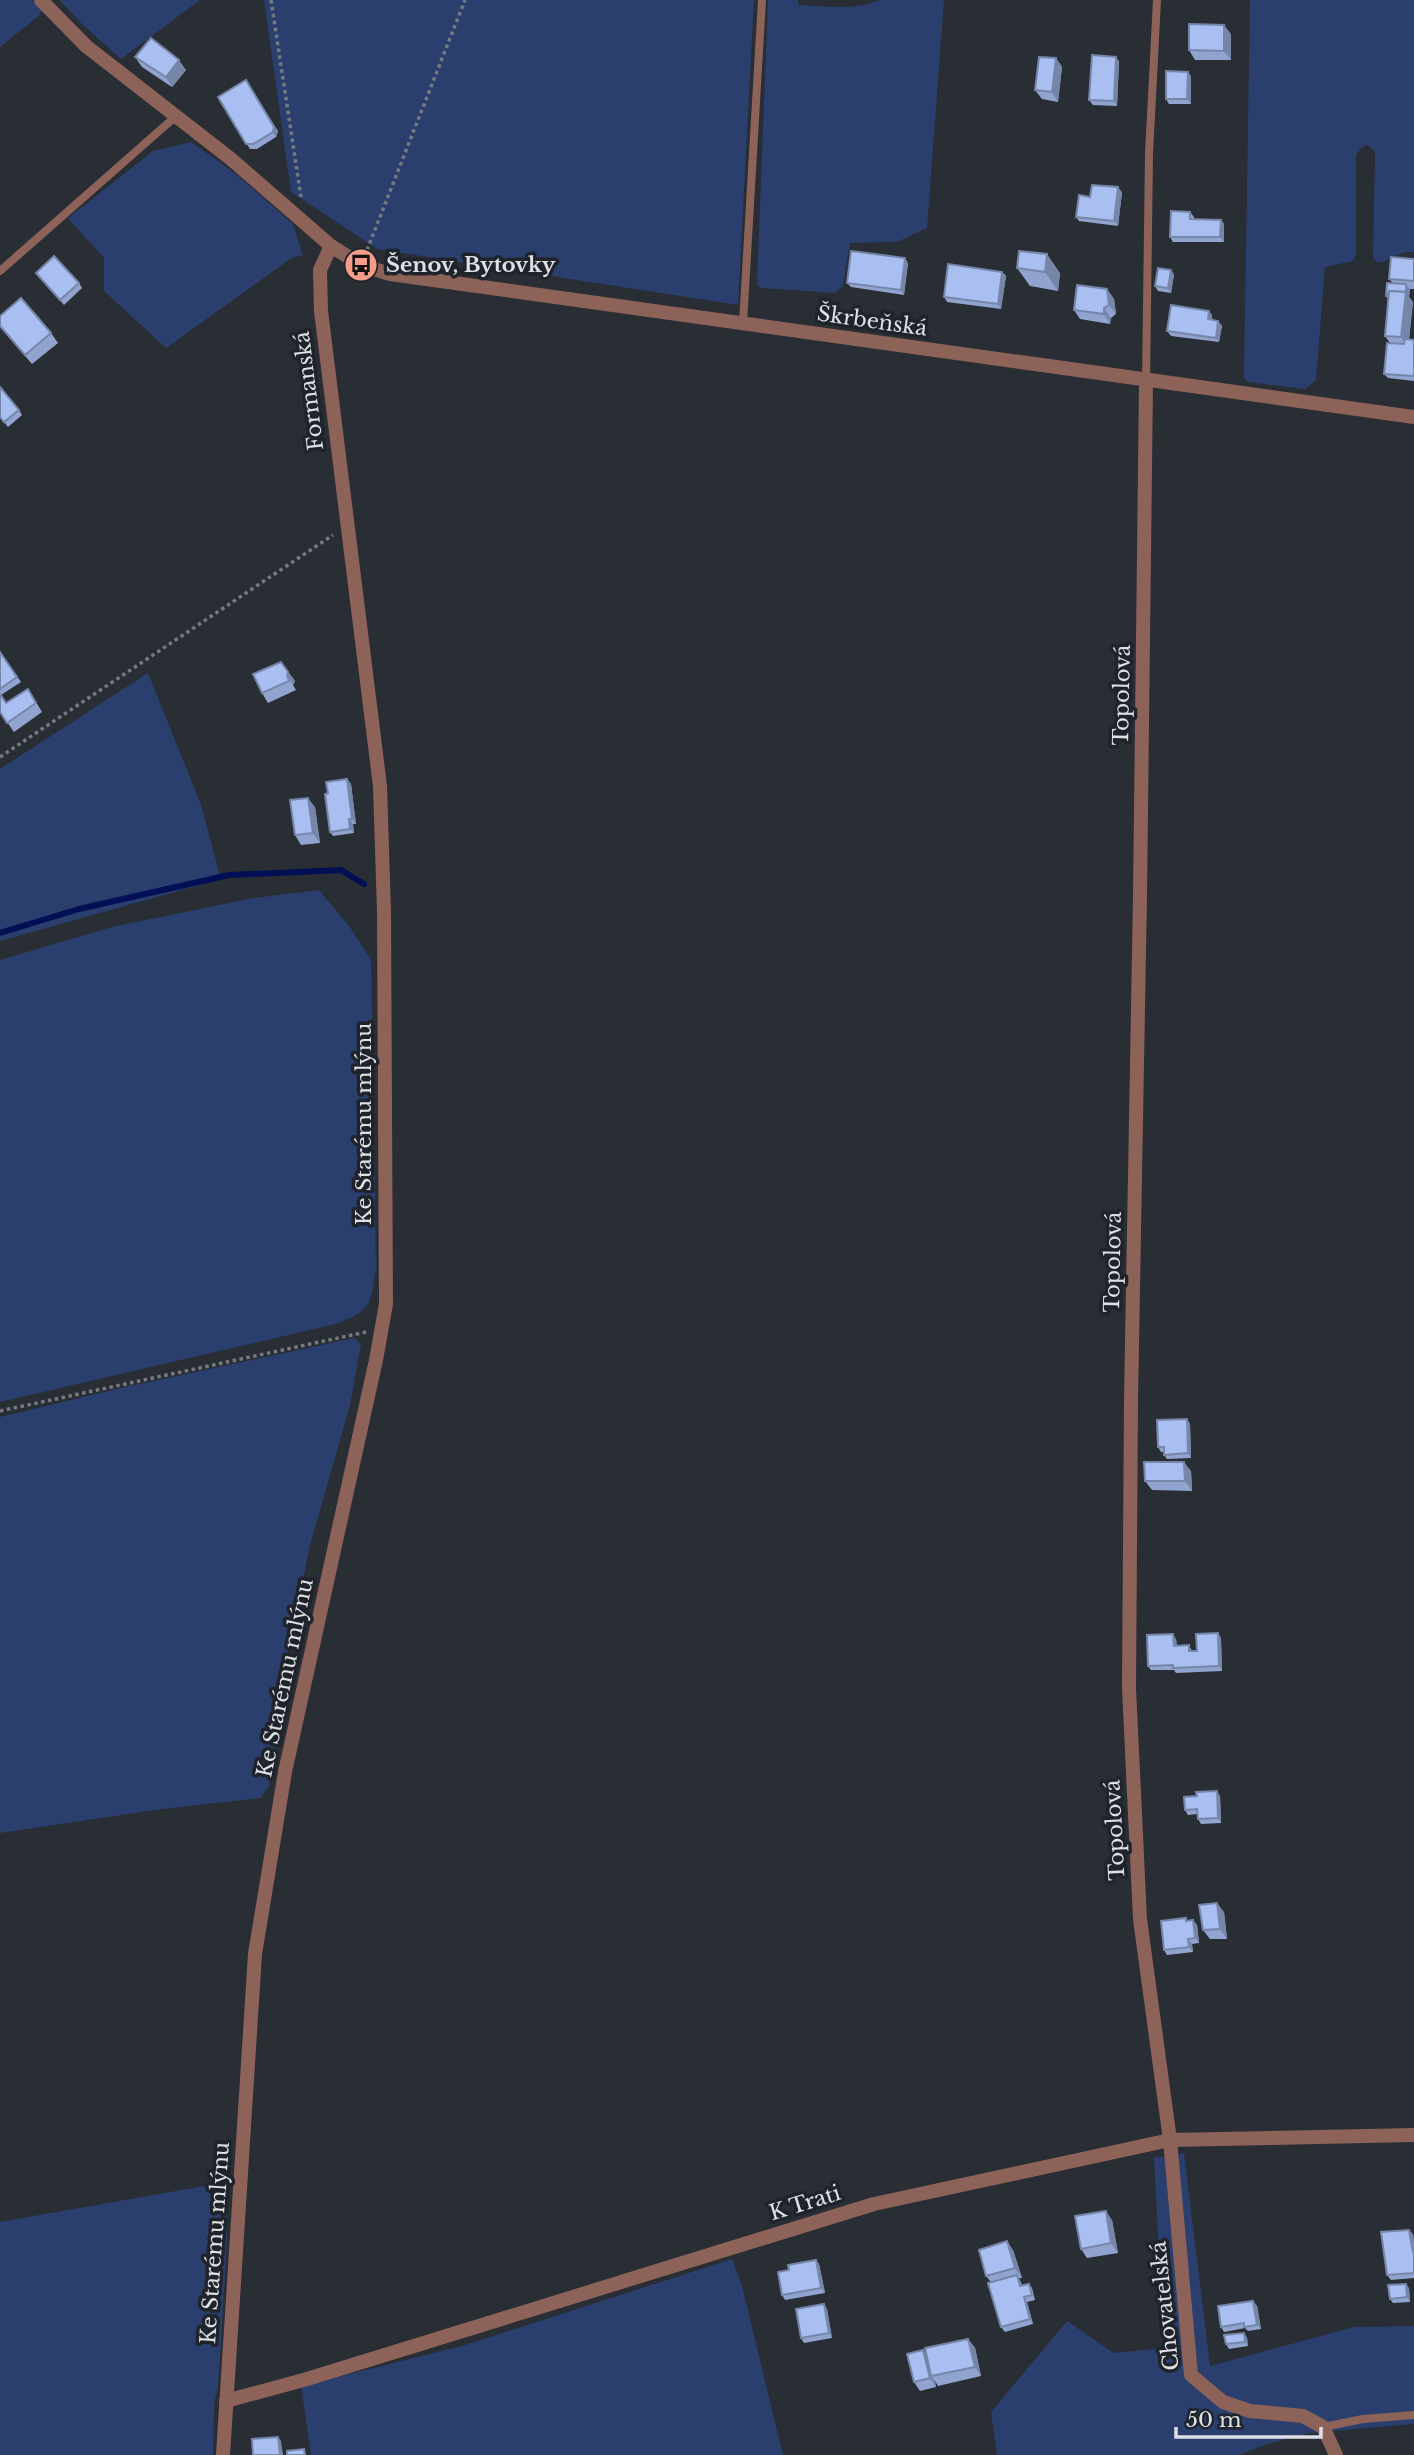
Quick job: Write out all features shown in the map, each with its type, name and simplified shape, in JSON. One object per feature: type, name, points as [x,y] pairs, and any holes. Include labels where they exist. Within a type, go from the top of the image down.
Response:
[{"type":"street","points":[[41,0],[86,47],[231,159],[331,246]]},
{"type":"street","name":"Škrbeňská","points":[[331,246],[361,265],[422,280],[1414,417]]},
{"type":"street","name":"Formanská","points":[[331,246],[320,270],[321,311],[380,786],[384,912]]},
{"type":"street","name":"Topolová","points":[[1146,382],[1129,1688],[1140,1919],[1170,2140]]},
{"type":"street","name":"Ke Starému mlýnu","points":[[223,2455],[255,1954],[285,1772],[386,1304],[384,912]]},
{"type":"street","name":"K Trati","points":[[226,2401],[307,2379],[873,2204],[1170,2140],[1414,2135]]},
{"type":"street","name":"Chovatelská","points":[[1170,2140],[1191,2375],[1223,2402],[1250,2411],[1303,2416],[1323,2427]]},
{"type":"street","points":[[1323,2427],[1336,2455]]},
{"type":"lane","points":[[743,323],[762,0]]},
{"type":"lane","points":[[1146,382],[1149,154],[1157,0]]},
{"type":"lane","points":[[0,271],[175,117]]},
{"type":"lane","points":[[1323,2427],[1363,2419],[1414,2415]]},
{"type":"path","points":[[271,0],[306,226]]},
{"type":"path","points":[[361,265],[465,0]]},
{"type":"path","points":[[0,757],[347,526]]},
{"type":"path","points":[[0,1411],[382,1329]]},
{"type":"shaded area","points":[[0,0],[32,0],[41,10],[40,15],[0,47]]},
{"type":"shaded area","points":[[60,0],[200,0],[121,59]]},
{"type":"shaded area","points":[[264,0],[754,0],[738,305],[377,249],[291,192]]},
{"type":"shaded area","points":[[768,0],[798,0],[798,5],[839,7],[860,6],[879,0],[944,0],[927,228],[897,242],[850,243],[843,286],[835,293],[761,288],[757,284]]},
{"type":"shaded area","points":[[1250,0],[1414,0],[1414,252],[1401,253],[1381,262],[1376,262],[1373,258],[1375,155],[1373,149],[1367,145],[1356,155],[1356,255],[1353,261],[1325,267],[1316,380],[1305,389],[1248,382],[1244,377]]},
{"type":"shaded area","points":[[191,142],[236,174],[293,224],[303,256],[293,257],[166,348],[104,291],[104,258],[68,218],[153,151]]},
{"type":"shaded area","points":[[148,673],[201,805],[221,879],[0,941],[0,769]]},
{"type":"shaded area","points":[[319,890],[349,926],[371,960],[376,1269],[367,1305],[357,1314],[336,1324],[0,1402],[0,960],[112,927],[253,898]]},
{"type":"shaded area","points":[[354,1338],[361,1344],[350,1405],[310,1545],[287,1658],[269,1786],[260,1798],[162,1809],[0,1833],[0,1417]]},
{"type":"shaded area","points":[[1184,2153],[1210,2366],[1354,2327],[1414,2326],[1414,2424],[1310,2433],[1264,2445],[1239,2455],[997,2455],[991,2412],[1067,2321],[1114,2353],[1164,2348],[1154,2158]]},
{"type":"shaded area","points":[[227,2182],[227,2241],[218,2389],[214,2403],[213,2455],[0,2455],[0,2222]]},
{"type":"shaded area","points":[[732,2259],[742,2286],[783,2455],[311,2455],[301,2386],[462,2346]]},
{"type":"building","points":[[1189,24],[1224,25],[1224,51],[1189,50]]},
{"type":"building","points":[[151,38],[179,60],[166,77],[135,57]]},
{"type":"building","points":[[1092,55],[1116,57],[1114,101],[1089,100]]},
{"type":"building","points":[[1039,57],[1056,58],[1052,92],[1035,90]]},
{"type":"building","points":[[1166,71],[1188,72],[1187,99],[1166,99]]},
{"type":"building","points":[[246,80],[274,127],[273,132],[253,144],[246,144],[218,97]]},
{"type":"building","points":[[1092,185],[1118,187],[1114,221],[1076,217],[1079,195],[1090,197]]},
{"type":"building","points":[[1171,211],[1190,212],[1190,219],[1221,220],[1220,237],[1170,237]]},
{"type":"building","points":[[851,251],[905,258],[901,290],[847,283]]},
{"type":"building","points":[[1019,251],[1047,254],[1045,272],[1017,268]]},
{"type":"building","points":[[54,256],[79,283],[60,300],[36,273]]},
{"type":"building","points":[[1391,257],[1414,259],[1414,281],[1389,279]]},
{"type":"building","points":[[948,264],[1002,272],[998,304],[944,297]]},
{"type":"building","points":[[1158,268],[1171,270],[1168,288],[1155,286]]},
{"type":"building","points":[[1387,283],[1406,284],[1406,292],[1389,291],[1386,296]]},
{"type":"building","points":[[1077,285],[1107,289],[1109,305],[1104,308],[1104,314],[1074,310]]},
{"type":"building","points":[[1389,291],[1406,292],[1401,337],[1385,336]]},
{"type":"building","points":[[21,298],[51,333],[25,355],[0,326],[0,316]]},
{"type":"building","points":[[1171,305],[1209,311],[1208,319],[1218,321],[1216,338],[1167,331]]},
{"type":"building","points":[[1405,339],[1414,340],[1414,376],[1384,374],[1387,343],[1404,344]]},
{"type":"building","points":[[0,387],[19,410],[4,422],[0,417]]},
{"type":"building","points":[[0,652],[17,677],[0,689]]},
{"type":"building","points":[[281,662],[288,672],[289,681],[262,693],[253,674]]},
{"type":"building","points":[[28,689],[36,703],[7,723],[0,712],[0,694],[6,703]]},
{"type":"building","points":[[347,779],[352,819],[349,819],[350,829],[330,832],[326,782]]},
{"type":"building","points":[[308,798],[313,833],[295,835],[290,800]]},
{"type":"building","points":[[1187,1419],[1188,1453],[1164,1455],[1164,1447],[1158,1447],[1157,1420]]},
{"type":"building","points":[[1144,1462],[1184,1462],[1185,1481],[1145,1481]]},
{"type":"building","points":[[1218,1633],[1219,1666],[1148,1666],[1147,1635],[1173,1634],[1174,1646],[1189,1645],[1189,1651],[1197,1651],[1196,1634]]},
{"type":"building","points":[[1217,1791],[1218,1818],[1198,1819],[1197,1809],[1185,1810],[1184,1797],[1197,1796],[1196,1792]]},
{"type":"building","points":[[1217,1903],[1220,1929],[1203,1930],[1199,1905]]},
{"type":"building","points":[[1186,1918],[1186,1921],[1193,1920],[1195,1938],[1188,1939],[1189,1947],[1164,1950],[1161,1921]]},
{"type":"building","points":[[1106,2211],[1111,2243],[1081,2249],[1075,2216]]},
{"type":"building","points":[[1409,2230],[1414,2252],[1414,2273],[1387,2275],[1381,2232]]},
{"type":"building","points":[[1007,2241],[1015,2268],[986,2276],[979,2250]]},
{"type":"building","points":[[816,2260],[821,2288],[782,2295],[778,2272],[789,2270],[788,2265]]},
{"type":"building","points":[[1017,2275],[1020,2286],[1029,2284],[1032,2295],[1024,2297],[1030,2319],[1001,2327],[988,2283]]},
{"type":"building","points":[[1406,2284],[1407,2297],[1390,2299],[1388,2285]]},
{"type":"building","points":[[1253,2301],[1257,2325],[1244,2327],[1244,2323],[1221,2327],[1218,2306]]},
{"type":"building","points":[[824,2304],[829,2333],[801,2338],[796,2309]]},
{"type":"building","points":[[1244,2333],[1245,2342],[1226,2344],[1224,2335]]},
{"type":"building","points":[[968,2339],[975,2367],[931,2376],[925,2348]]},
{"type":"building","points":[[923,2350],[930,2378],[914,2382],[907,2354]]},
{"type":"building","points":[[278,2437],[280,2455],[253,2455],[252,2439]]},
{"type":"building","points":[[304,2449],[305,2455],[287,2455],[287,2451]]},
{"type":"waterway","points":[[0,933],[79,909],[229,875],[341,870],[364,884]]},
{"type":"place","name":"Šenov, Bytovky","points":[[361,265]]}]
